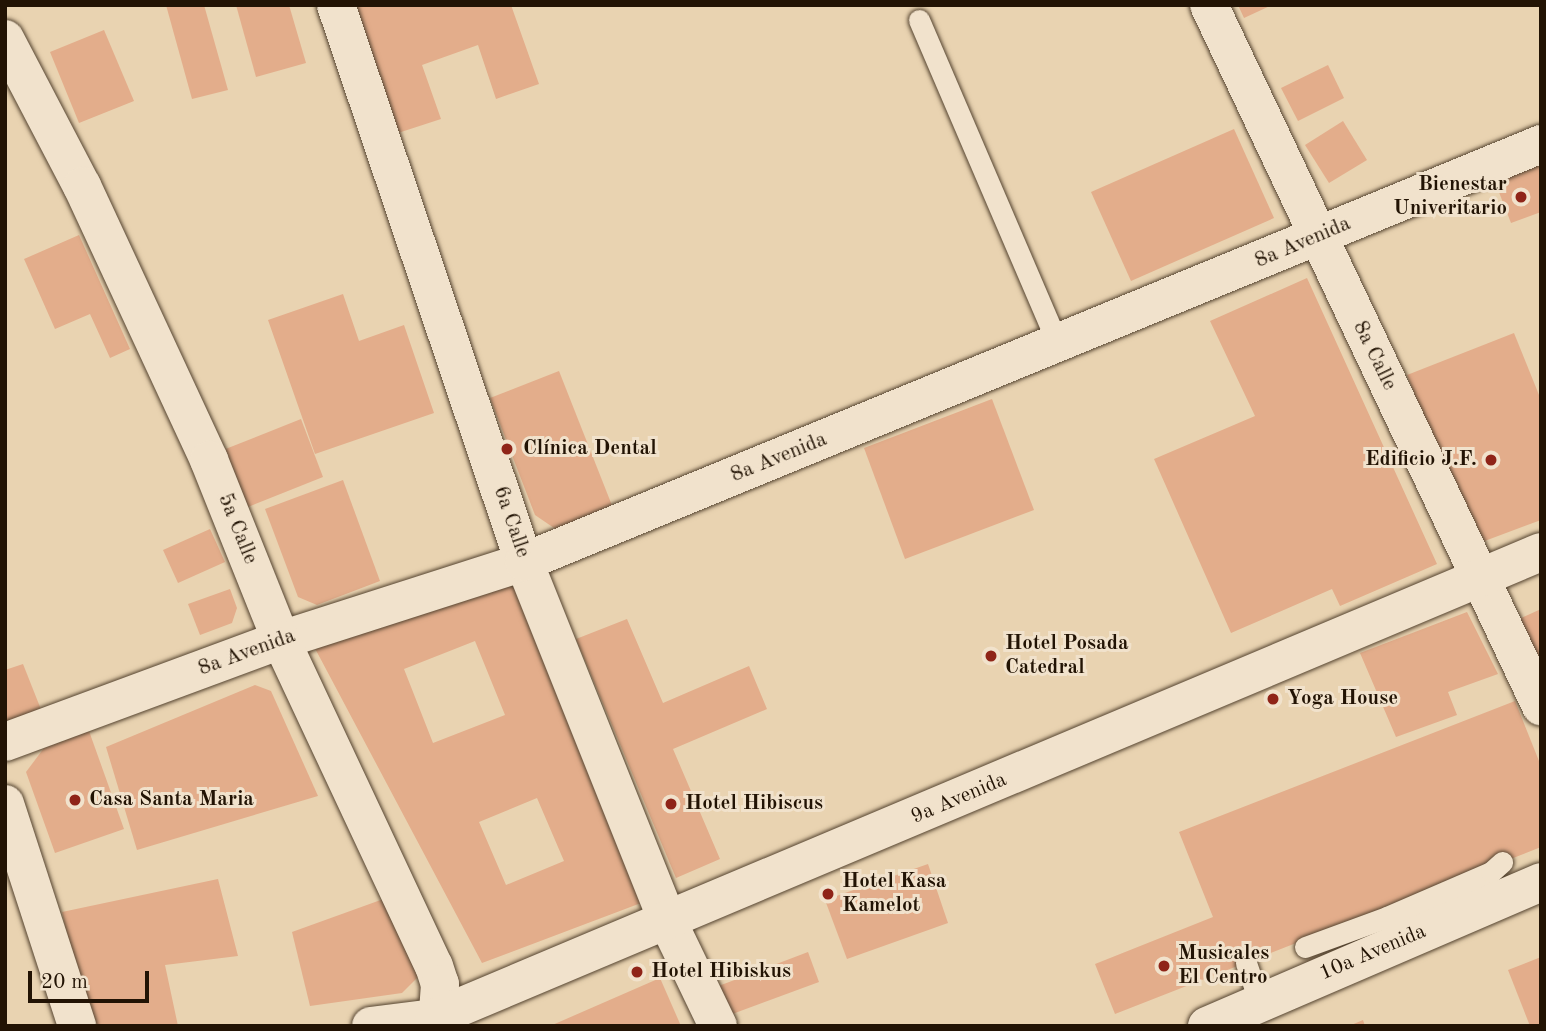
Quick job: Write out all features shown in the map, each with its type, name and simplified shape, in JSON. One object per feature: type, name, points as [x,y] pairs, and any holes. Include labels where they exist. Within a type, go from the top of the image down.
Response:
[{"type":"street","name":"6a Calle","points":[[336,5],[524,562],[668,922],[718,1026]]},
{"type":"street","name":"8a Calle","points":[[1209,5],[1317,238],[1482,576],[1541,706]]},
{"type":"street","name":"5a Calle","points":[[5,39],[82,186],[209,460],[281,640],[434,966],[440,984],[435,1022]]},
{"type":"street","name":"8a Avenida","points":[[5,742],[281,640],[524,562],[1541,144]]},
{"type":"street","name":"9a Avenida","points":[[371,1026],[435,1022],[1541,552]]},
{"type":"street","points":[[5,804],[77,1026]]},
{"type":"street","name":"10a Avenida","points":[[1207,1026],[1259,1000],[1541,882]]},
{"type":"lane","points":[[919,20],[1058,344]]},
{"type":"lane","points":[[1305,947],[1398,912],[1491,872],[1502,862]]},
{"type":"lane","points":[[1246,962],[1259,1000]]},
{"type":"building","points":[[166,5],[204,5],[228,90],[192,99]]},
{"type":"building","points":[[236,5],[289,5],[306,63],[256,77]]},
{"type":"building","points":[[355,5],[511,5],[539,84],[496,99],[478,45],[422,65],[441,119],[398,133]]},
{"type":"building","points":[[1238,5],[1272,5],[1244,18]]},
{"type":"building","points":[[104,30],[134,101],[79,123],[50,52]]},
{"type":"building","points":[[1328,65],[1344,98],[1298,121],[1281,88]]},
{"type":"building","points":[[1343,121],[1367,160],[1329,183],[1305,145]]},
{"type":"building","points":[[1234,129],[1274,218],[1131,281],[1091,192]]},
{"type":"building","name":"Bienestar Univeritario","points":[[1541,163],[1541,212],[1511,223],[1495,182]]},
{"type":"building","points":[[79,235],[130,349],[110,358],[90,314],[55,329],[24,259]]},
{"type":"building","points":[[1307,278],[1437,564],[1340,606],[1332,589],[1231,633],[1154,459],[1255,416],[1210,321]]},
{"type":"building","points":[[343,294],[359,341],[404,325],[434,413],[315,454],[268,320]]},
{"type":"building","name":"Edificio J.F.","points":[[1514,333],[1541,400],[1541,520],[1474,545],[1407,375]]},
{"type":"building","points":[[559,371],[613,508],[557,530],[535,515],[490,398]]},
{"type":"building","points":[[992,399],[1034,510],[905,559],[864,448]]},
{"type":"building","points":[[301,419],[323,477],[248,507],[223,450]]},
{"type":"building","points":[[343,480],[380,581],[317,605],[298,597],[265,509]]},
{"type":"building","points":[[210,529],[225,562],[178,583],[163,550]]},
{"type":"building","points":[[514,579],[649,900],[482,963],[310,639]],"holes":[[[475,641],[505,715],[433,743],[404,669]],[[537,798],[564,861],[506,885],[479,822]]]},
{"type":"building","points":[[230,589],[237,608],[232,623],[200,635],[188,604]]},
{"type":"building","points":[[1541,609],[1541,661],[1519,619]]},
{"type":"building","points":[[1467,612],[1498,674],[1448,692],[1457,715],[1396,737],[1360,653]]},
{"type":"building","name":"Hotel Hibiscus","points":[[627,619],[663,703],[749,666],[767,709],[673,749],[720,859],[676,878],[576,639]]},
{"type":"building","points":[[23,664],[42,712],[5,721],[5,670]]},
{"type":"building","points":[[255,685],[271,691],[318,796],[137,850],[106,747]]},
{"type":"building","points":[[1515,701],[1541,766],[1541,847],[1115,1014],[1095,964],[1213,917],[1179,832]]},
{"type":"building","name":"Casa Santa Maria","points":[[89,731],[124,829],[55,853],[26,772],[44,748]]},
{"type":"building","points":[[928,864],[948,923],[847,959],[825,900]]},
{"type":"building","points":[[218,879],[238,956],[165,965],[178,1026],[87,1026],[62,912]]},
{"type":"building","points":[[389,897],[418,977],[402,993],[310,1006],[292,932]]},
{"type":"building","points":[[808,952],[819,982],[727,1016],[716,987]]},
{"type":"building","points":[[1541,957],[1541,1026],[1530,1026],[1508,970]]},
{"type":"building","points":[[660,978],[681,1026],[550,1026]]},
{"type":"building","points":[[1363,1020],[1365,1026],[1349,1026]]},
{"type":"place","name":"Bienestar Univeritario","points":[[1521,197]]},
{"type":"place","name":"Clínica Dental","points":[[507,449]]},
{"type":"place","name":"Edificio J.F.","points":[[1491,460]]},
{"type":"place","name":"Hotel Posada Catedral","points":[[991,656]]},
{"type":"place","name":"Yoga House","points":[[1273,699]]},
{"type":"place","name":"Casa Santa Maria","points":[[75,800]]},
{"type":"place","name":"Hotel Hibiscus","points":[[671,804]]},
{"type":"place","name":"Hotel Kasa Kamelot","points":[[828,894]]},
{"type":"place","name":"Musicales El Centro","points":[[1164,966]]},
{"type":"place","name":"Hotel Hibiskus","points":[[637,972]]}]
